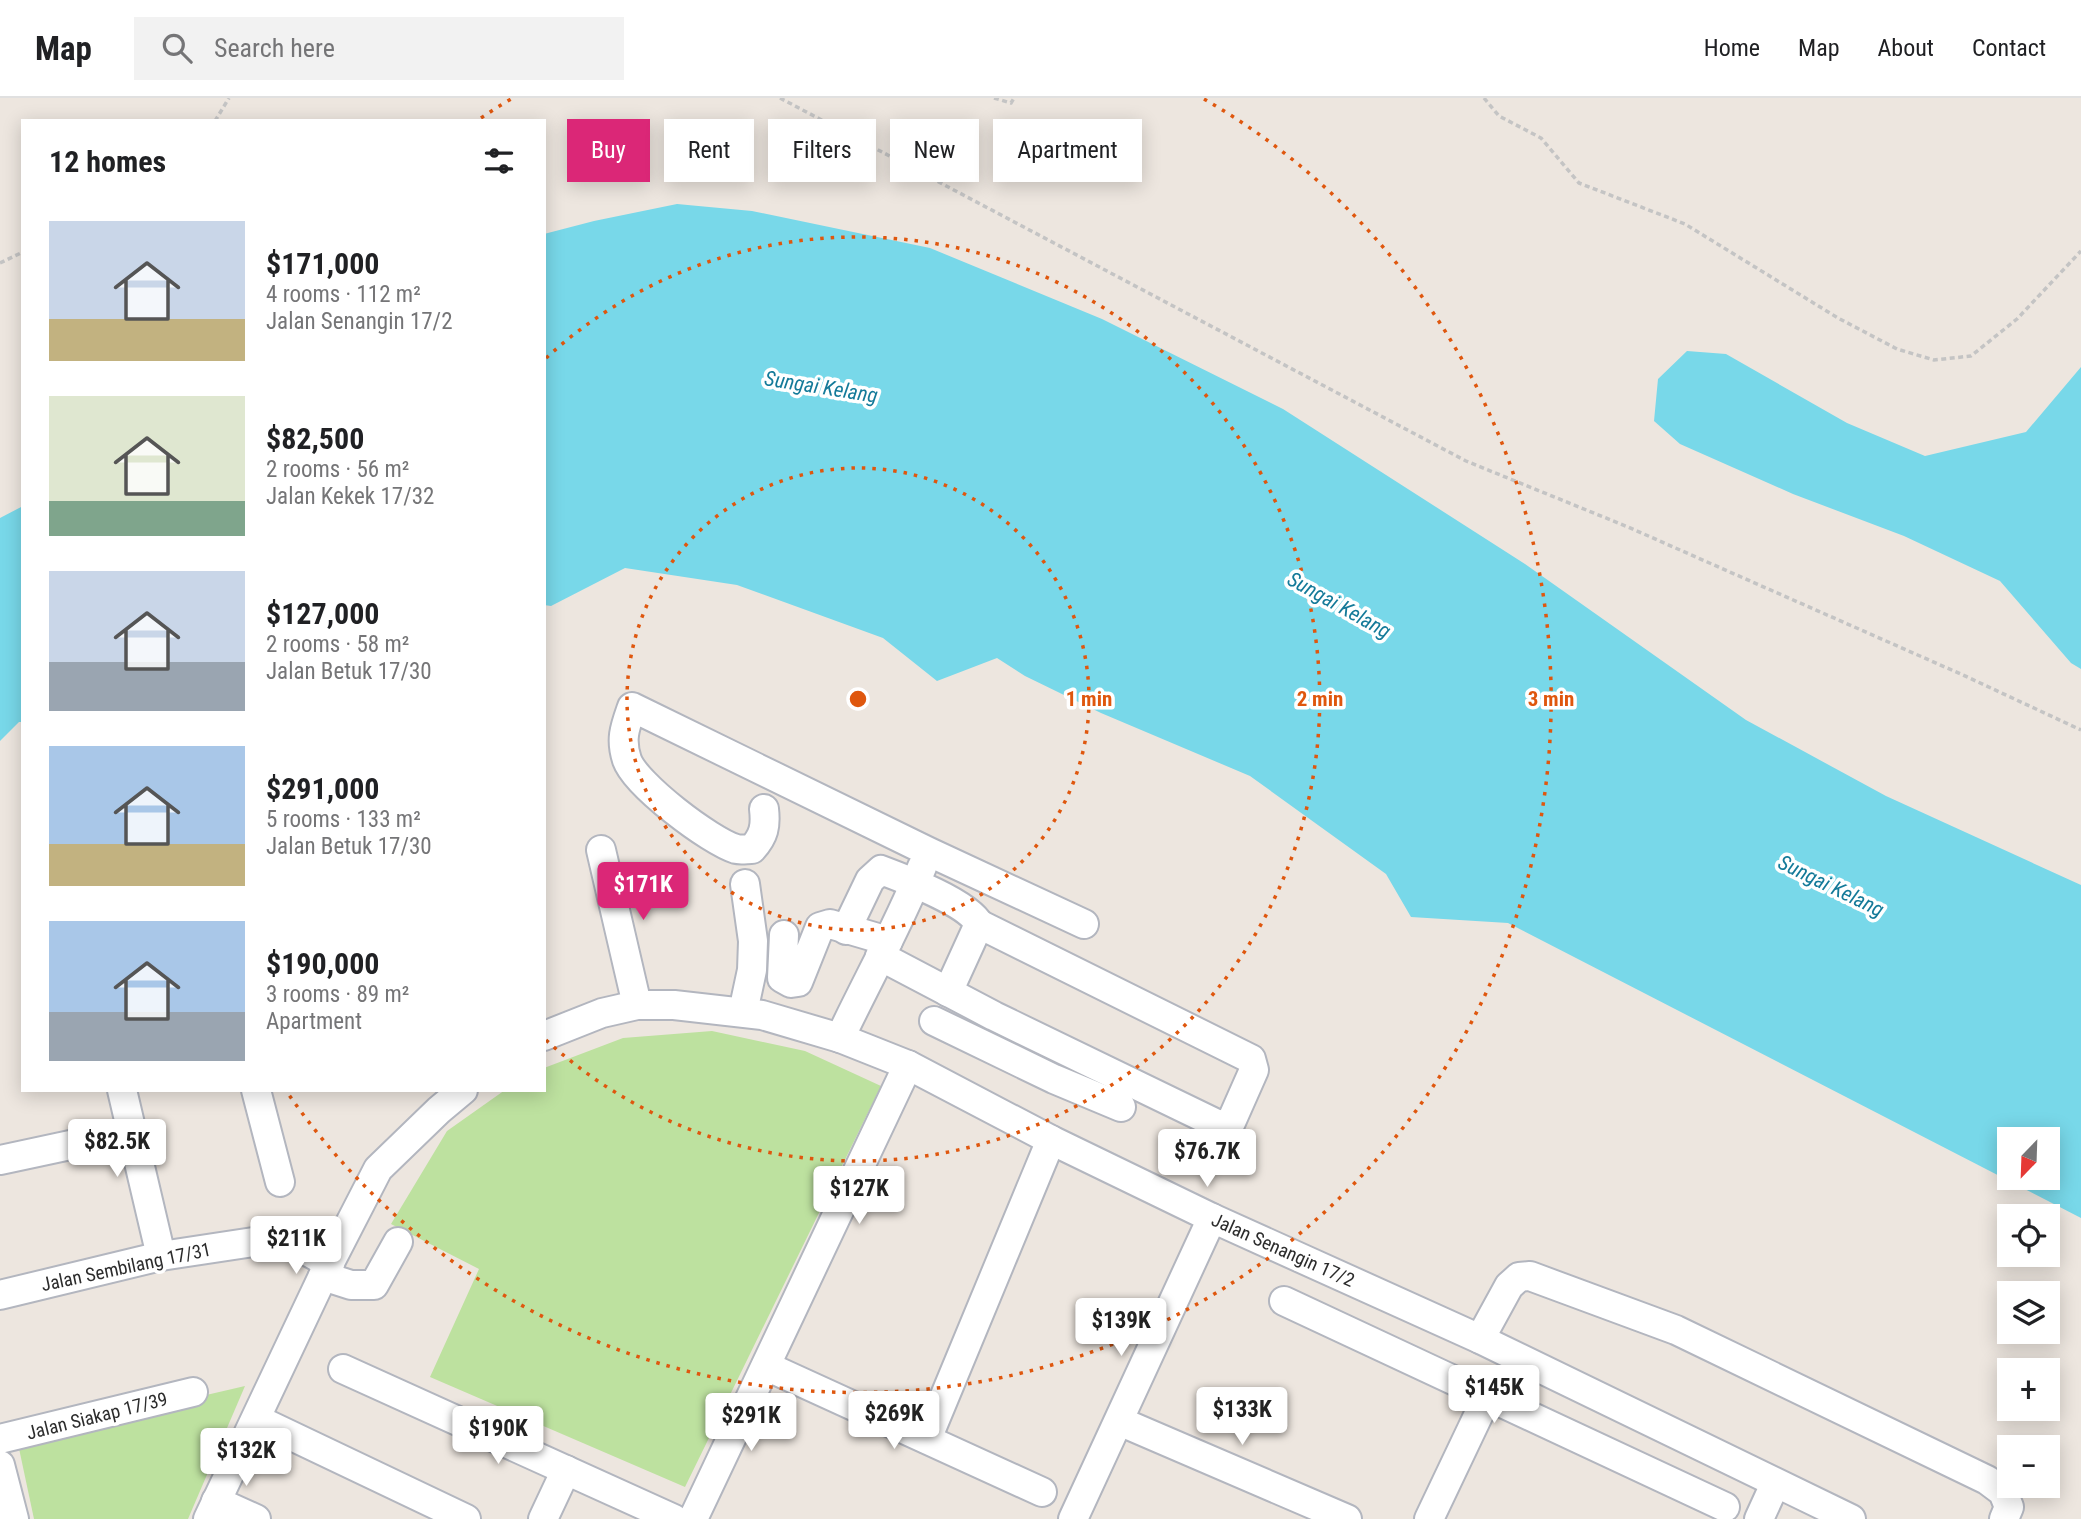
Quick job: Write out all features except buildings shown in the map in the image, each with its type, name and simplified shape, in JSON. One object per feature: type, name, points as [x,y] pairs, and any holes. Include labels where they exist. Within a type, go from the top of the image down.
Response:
[{"type":"street","points":[[764,809],[764,831],[752,849],[737,850],[699,829],[647,786],[628,762],[623,733],[632,708],[1084,924]]},
{"type":"street","points":[[601,850],[637,1005]]},
{"type":"street","points":[[840,1038],[929,852]]},
{"type":"street","points":[[846,930],[870,880],[881,870],[916,883],[967,911],[979,924],[1241,1052],[1251,1059],[1254,1070],[1230,1122],[1219,1125],[1050,1088],[985,1059],[934,1021]]},
{"type":"street","points":[[743,1012],[752,970],[753,941],[745,884]]},
{"type":"street","points":[[784,935],[782,978],[791,983],[798,982],[820,927],[830,924],[884,948],[948,992],[1067,1051],[1122,1105]]},
{"type":"street","points":[[948,992],[979,924]]},
{"type":"street","name":"Jalan Senangin 17/2","points":[[546,1035],[602,1013],[637,1005],[674,1005],[743,1012],[796,1024],[840,1038],[908,1065],[1051,1140],[1212,1219],[1480,1339],[1851,1519]]},
{"type":"street","points":[[985,1059],[1002,1020]]},
{"type":"street","points":[[1050,1088],[1067,1051]]},
{"type":"street","points":[[693,1519],[908,1065]]},
{"type":"street","points":[[122,1092],[161,1256]]},
{"type":"street","points":[[258,1092],[280,1182]]},
{"type":"street","points":[[256,1519],[212,1510],[326,1270],[378,1169],[461,1092]]},
{"type":"street","points":[[1,1156],[131,1132]]},
{"type":"street","points":[[927,1439],[1051,1140]]},
{"type":"street","points":[[1073,1519],[1212,1219]]},
{"type":"street","name":"Jalan Sembilang 17/31","points":[[0,1294],[161,1256],[279,1239],[290,1242],[326,1270],[351,1285],[374,1285],[398,1242]]},
{"type":"street","points":[[1480,1339],[1509,1286],[1519,1278],[1530,1276],[1676,1330],[1987,1480],[2003,1492],[2009,1507],[2004,1519]]},
{"type":"street","points":[[1284,1301],[1725,1507]]},
{"type":"street","points":[[766,1366],[1042,1492]]},
{"type":"street","points":[[343,1369],[674,1519]]},
{"type":"street","name":"Jalan Siakap 17/39","points":[[0,1439],[193,1392]]},
{"type":"street","points":[[1429,1519],[1488,1395]]},
{"type":"street","points":[[256,1419],[466,1519]]},
{"type":"street","points":[[1119,1421],[1346,1519]]},
{"type":"street","points":[[0,1465],[14,1519]]},
{"type":"street","points":[[543,1519],[566,1470]]},
{"type":"street","points":[[1759,1519],[1775,1484]]},
{"type":"path","points":[[216,119],[229,98]]},
{"type":"path","points":[[780,98],[1466,461],[1628,527],[2081,730]]},
{"type":"path","points":[[994,98],[1011,103],[1014,98]]},
{"type":"path","points":[[1484,98],[1499,116],[1541,138],[1579,183],[1685,225],[1838,318],[1897,349],[1934,360],[1971,356],[2017,319],[2081,251]]},
{"type":"path","points":[[0,263],[21,253]]},
{"type":"green space","points":[[712,1031],[805,1051],[881,1086],[685,1487],[430,1377],[479,1269],[391,1224],[447,1131],[502,1092],[546,1092],[546,1067],[623,1038]]},
{"type":"green space","points":[[245,1386],[188,1519],[34,1519],[17,1439]]},
{"type":"water","name":"Sungai Kelang","points":[[677,204],[752,211],[930,248],[1102,319],[1283,409],[1525,564],[1746,720],[1886,796],[2081,885],[2081,1218],[2060,1207],[2060,1204],[2054,1204],[2027,1190],[2060,1190],[2060,1127],[1997,1127],[1997,1175],[1508,923],[1411,917],[1386,874],[1250,776],[1101,713],[1025,676],[997,658],[937,681],[883,638],[737,585],[625,568],[551,606],[546,605],[546,233]]},
{"type":"water","points":[[1687,351],[1726,354],[1847,423],[1925,456],[2026,432],[2081,367],[2081,669],[2071,663],[2000,581],[1904,536],[1793,494],[1680,444],[1654,421],[1658,379]]},
{"type":"water","points":[[21,507],[21,722],[0,741],[0,518]]}]
